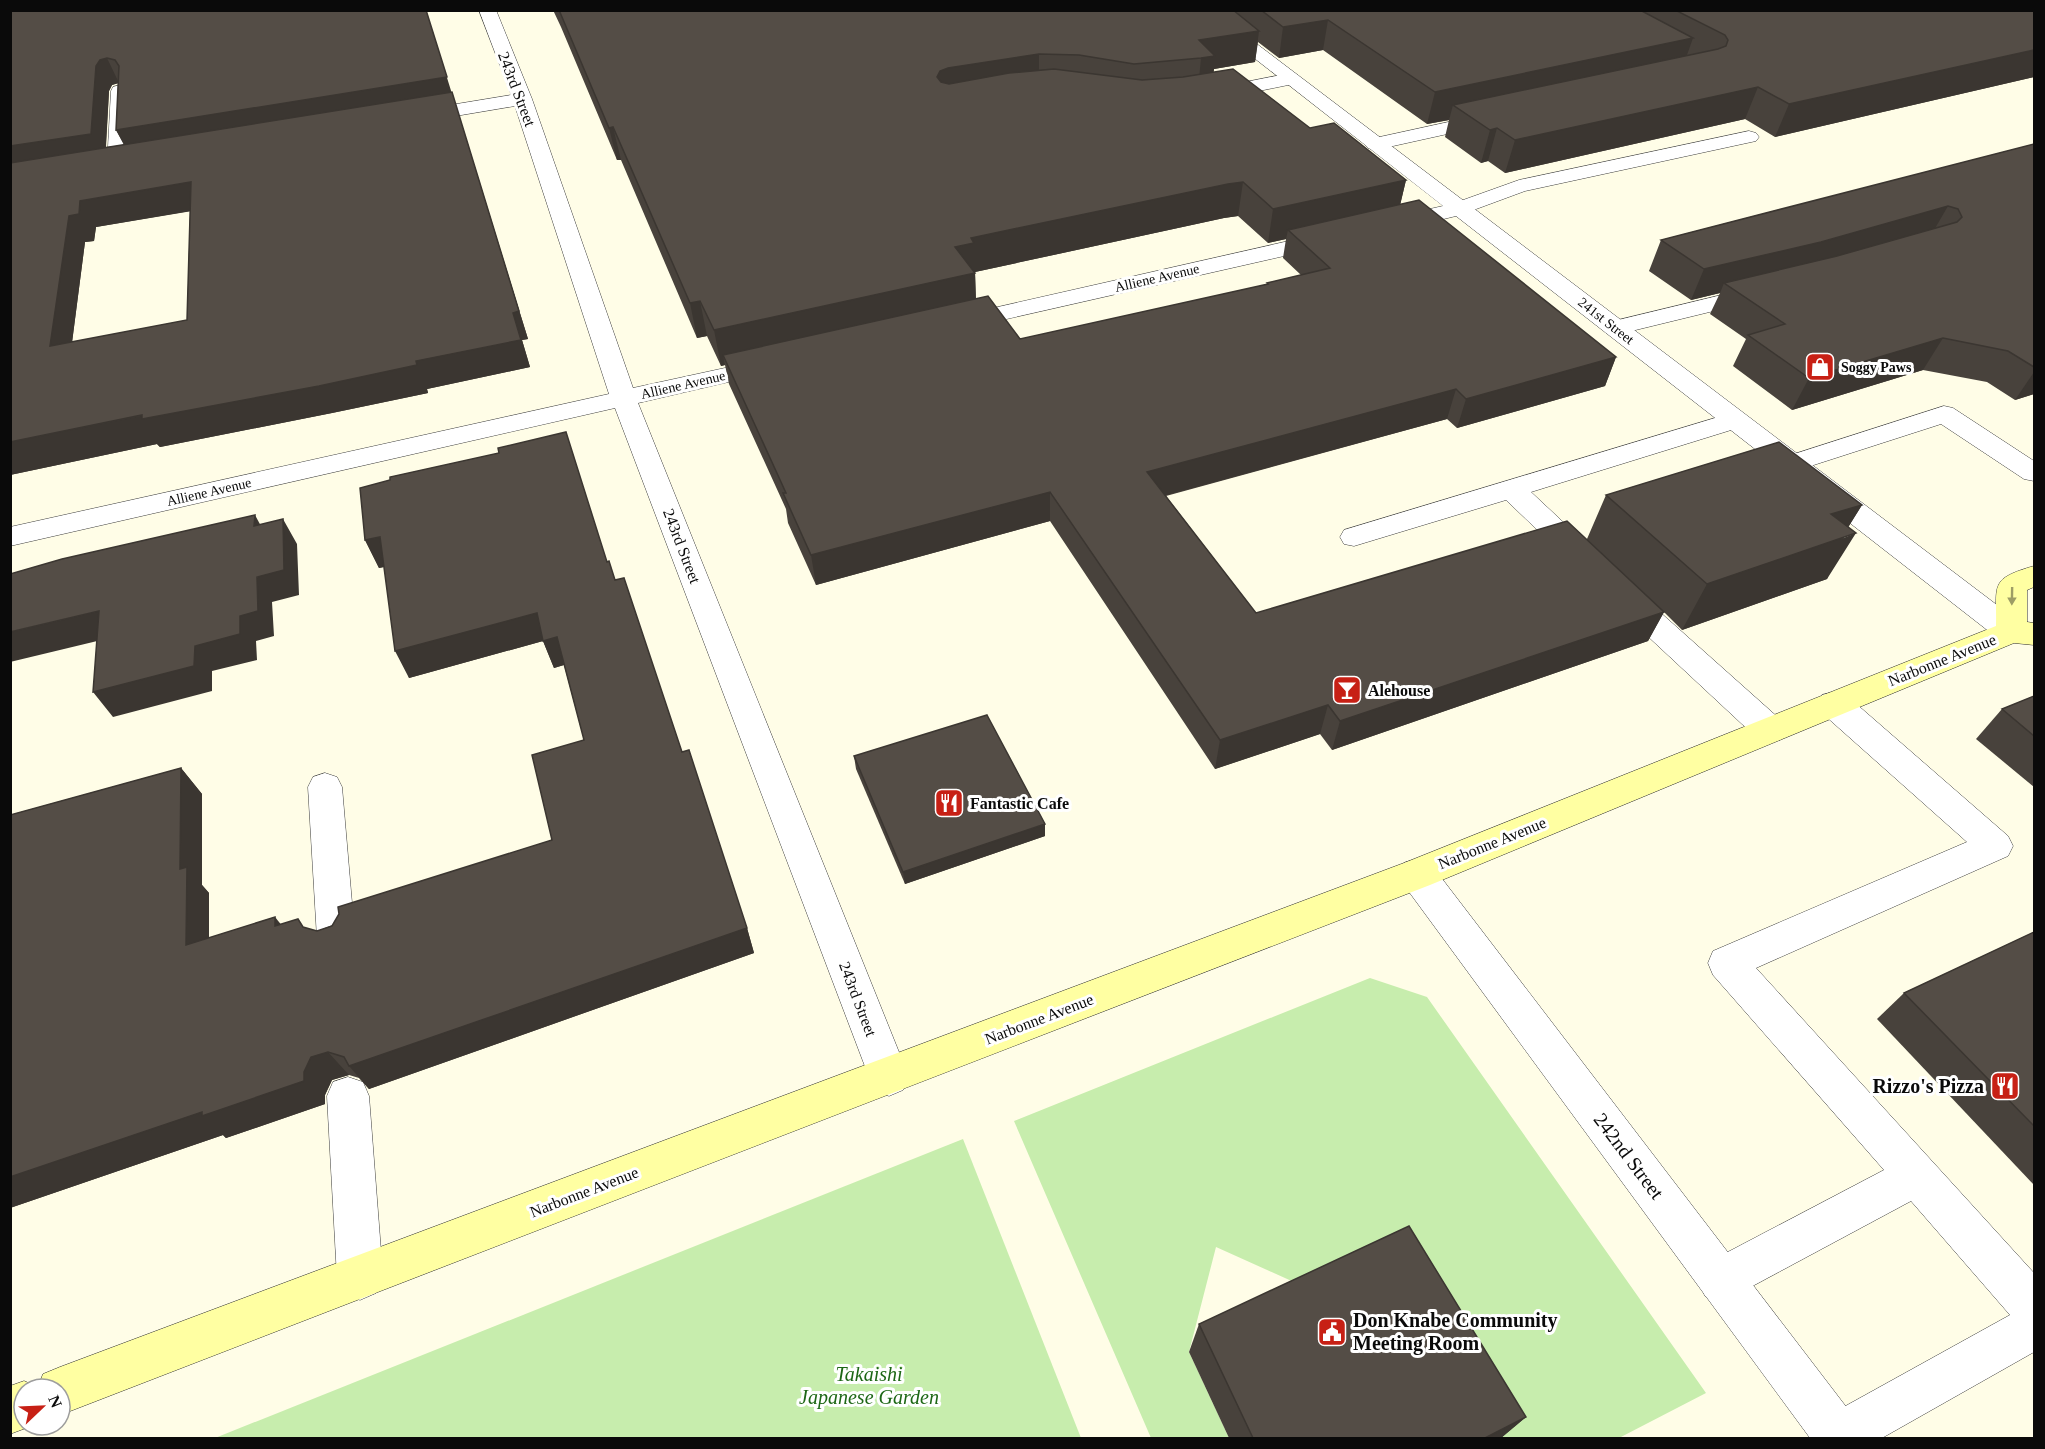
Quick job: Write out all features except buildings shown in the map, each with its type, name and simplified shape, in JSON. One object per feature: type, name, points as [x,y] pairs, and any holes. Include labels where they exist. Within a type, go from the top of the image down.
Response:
[{"type":"main road","name":"Narbonne Avenue","points":[[72,1386],[1417,874],[1834,704],[2023,633],[2012,585],[2034,576]]},
{"type":"street","name":"243rd Street","points":[[487,10],[522,99],[624,399],[889,1077]]},
{"type":"street","name":"241st Street","points":[[1201,10],[1792,464],[2023,633]]},
{"type":"street","points":[[1188,99],[1291,79]]},
{"type":"street","points":[[117,166],[120,91]]},
{"type":"street","points":[[395,120],[522,99]]},
{"type":"street","points":[[1375,144],[1511,114]]},
{"type":"street","name":"Alliene Avenue","points":[[937,328],[1460,209],[1519,186],[1749,136]]},
{"type":"street","points":[[96,169],[140,162]]},
{"type":"street","points":[[1615,328],[1779,288]]},
{"type":"street","name":"Alliene Avenue","points":[[10,537],[798,359]]},
{"type":"street","points":[[1792,464],[1944,414],[2034,473]]},
{"type":"street","points":[[1354,537],[1735,420]]},
{"type":"street","points":[[1511,489],[1770,730]]},
{"type":"street","points":[[1834,704],[1995,846],[1727,963],[2034,1306]]},
{"type":"street","points":[[325,787],[336,938]]},
{"type":"street","name":"242nd Street","points":[[1417,874],[1840,1437]]},
{"type":"street","points":[[348,1096],[360,1277]]},
{"type":"street","points":[[1721,1280],[1917,1175]]},
{"type":"street","points":[[1840,1437],[2034,1327]]},
{"type":"green space","points":[[1370,978],[1427,997],[1706,1393],[1619,1438],[1496,1438],[1316,1292],[1216,1247],[1189,1352],[1229,1438],[1151,1438],[1014,1121]]},
{"type":"green space","name":"Takaishi Japanese Garden","points":[[963,1139],[1081,1438],[215,1438]]},
{"type":"place","name":"Soggy Paws","points":[[1820,367]]},
{"type":"place","name":"Alehouse","points":[[1347,690]]},
{"type":"place","name":"Fantastic Cafe","points":[[949,803]]},
{"type":"place","name":"Rizzo's Pizza","points":[[2005,1086]]},
{"type":"place","name":"Don Knabe Community Meeting Room","points":[[1332,1332]]}]
